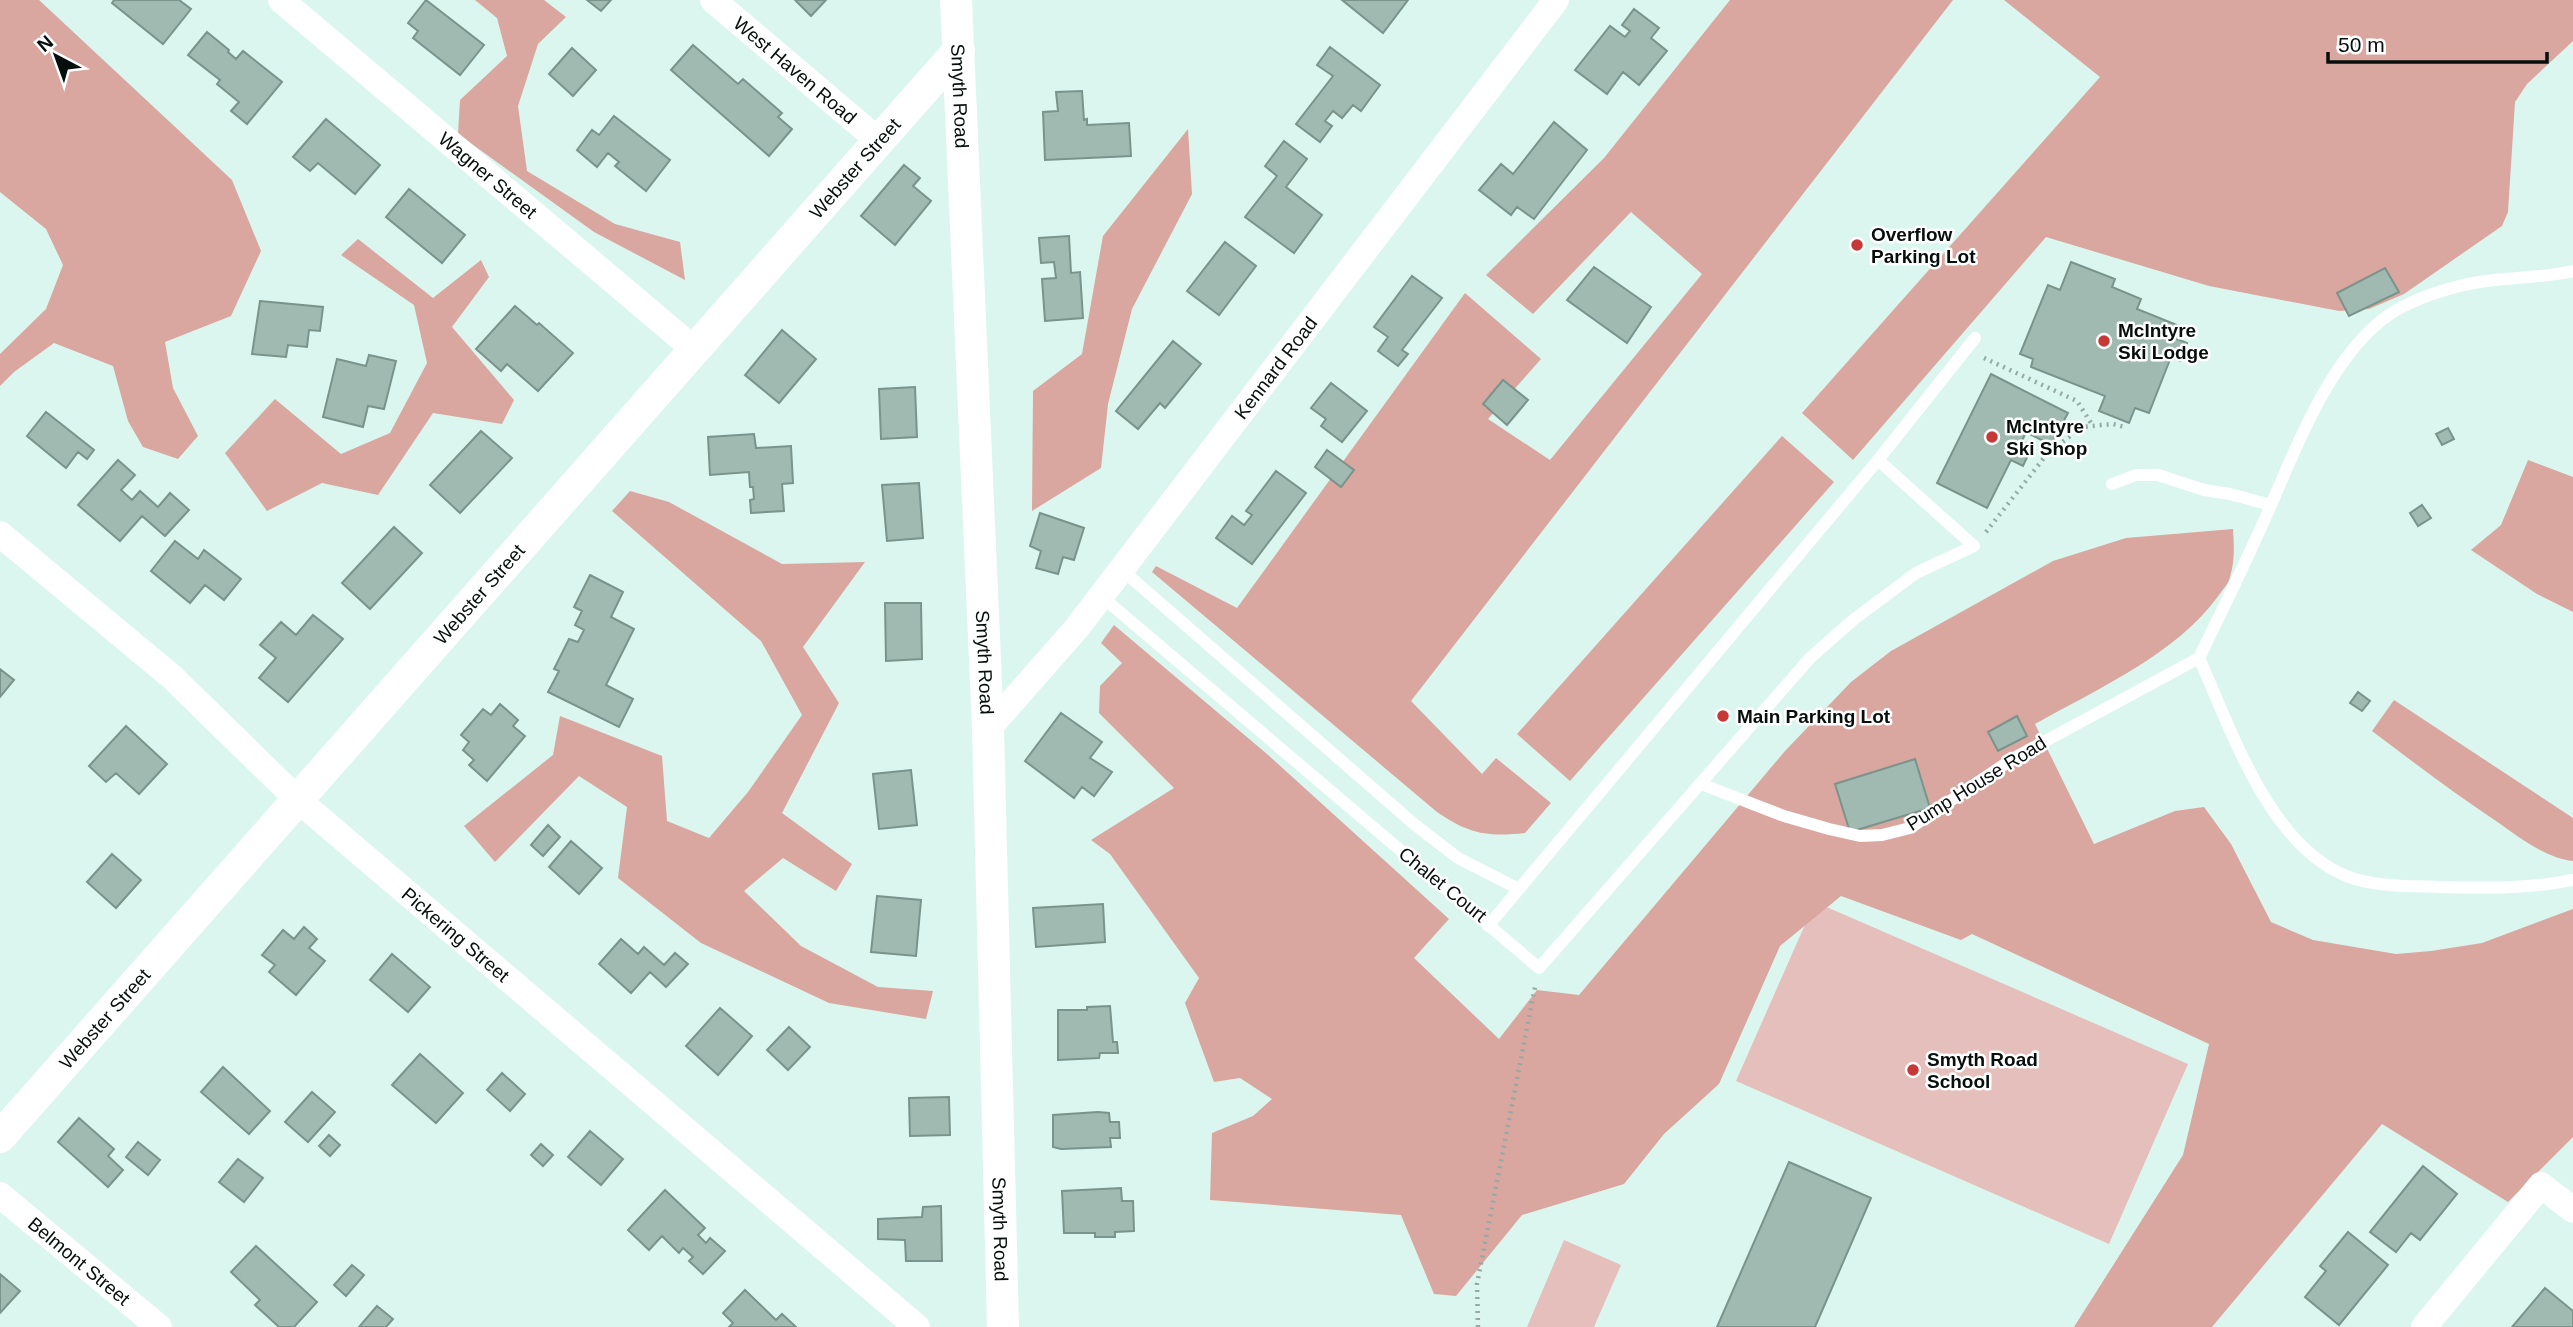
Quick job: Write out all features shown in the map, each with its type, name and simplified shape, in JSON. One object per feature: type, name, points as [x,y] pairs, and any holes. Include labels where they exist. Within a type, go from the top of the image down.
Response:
[{"type":"street","name":"Wagner Street","points":[[281,0],[695,350]]},
{"type":"street","name":"West Haven Road","points":[[713,0],[879,141]]},
{"type":"street","name":"Smyth Road","points":[[956,0],[988,729],[1003,1327]]},
{"type":"street","name":"Kennard Road","points":[[988,729],[1052,657],[1101,596],[1556,0]]},
{"type":"street","name":"Webster Street","points":[[0,1138],[959,50]]},
{"type":"street","name":"Pickering Street","points":[[0,534],[172,677],[298,800],[917,1327]]},
{"type":"street","points":[[2424,1327],[2541,1185],[2573,1210]]},
{"type":"street","name":"Belmont Street","points":[[0,1195],[159,1327]]},
{"type":"lane","points":[[2573,271],[2542,278],[2477,283],[2438,293],[2386,316],[2341,365],[2315,408],[2199,658],[2246,763],[2282,823],[2302,846],[2325,864],[2352,878],[2380,885],[2494,888],[2573,880]]},
{"type":"lane","points":[[1517,888],[1878,460],[1975,338]]},
{"type":"lane","points":[[1488,926],[1539,968],[1819,650],[1853,620],[1916,573],[1975,546],[1878,460]]},
{"type":"lane","points":[[2112,484],[2136,475],[2158,475],[2204,490],[2271,505]]},
{"type":"lane","name":"Chalet Court","points":[[1101,596],[1488,926],[1517,888],[1458,858],[1415,824],[1121,569]]},
{"type":"lane","name":"Pump House Road","points":[[1701,785],[1783,816],[1829,829],[1860,835],[1882,835],[1910,828],[2014,758],[2199,658]]},
{"type":"path","points":[[1966,350],[2077,401],[2093,426]]},
{"type":"path","points":[[1975,546],[2047,454],[2082,427],[2113,424],[2125,427]]},
{"type":"path","points":[[1478,1327],[1477,1284],[1539,968]]},
{"type":"shaded area","points":[[0,0],[39,0],[232,180],[261,251],[231,316],[165,342],[173,388],[198,436],[178,459],[143,447],[128,421],[113,366],[54,343],[14,372],[0,386],[0,354],[46,309],[63,265],[46,229],[0,192]]},
{"type":"shaded area","points":[[475,0],[544,0],[566,17],[538,44],[518,106],[527,171],[615,224],[680,242],[685,280],[594,232],[458,134],[460,100],[507,56],[497,18]]},
{"type":"shaded area","points":[[1730,0],[1953,0],[1411,701],[1482,774],[1496,758],[1551,803],[1525,833],[1489,834],[1469,829],[1437,812],[1152,572],[1156,566],[1237,608],[1465,293],[1541,359],[1488,419],[1550,460],[1702,274],[1631,212],[1533,314],[1486,275],[1604,158]]},
{"type":"shaded area","points":[[2004,0],[2573,0],[2573,41],[2527,84],[2515,102],[2508,212],[2502,226],[2404,294],[2369,309],[2339,311],[2209,286],[2046,237],[1853,460],[1802,413],[2100,77]]},
{"type":"shaded area","points":[[1188,129],[1192,194],[1132,309],[1108,404],[1101,468],[1032,511],[1033,391],[1082,354],[1103,236]]},
{"type":"shaded area","points":[[358,239],[433,298],[481,260],[489,277],[452,327],[514,400],[502,424],[433,413],[378,495],[322,483],[267,511],[225,453],[275,399],[341,454],[390,433],[427,363],[414,305],[341,255]]},
{"type":"shaded area","points":[[1782,436],[1834,482],[1570,781],[1517,734]]},
{"type":"shaded area","points":[[2528,460],[2573,477],[2573,612],[2537,594],[2471,550],[2501,525]]},
{"type":"shaded area","points":[[630,491],[669,502],[782,564],[865,562],[803,647],[839,703],[782,813],[852,864],[836,891],[783,858],[744,891],[801,946],[878,987],[933,991],[926,1019],[829,1003],[701,943],[618,878],[627,807],[579,776],[495,862],[464,826],[553,755],[560,716],[662,756],[667,821],[709,838],[748,792],[802,715],[761,641],[612,511]]},
{"type":"shaded area","points":[[2233,529],[2232,571],[2227,584],[2202,616],[2159,653],[2035,724],[2094,844],[2175,811],[2204,807],[2231,844],[2271,922],[2313,940],[2396,954],[2431,951],[2482,943],[2573,909],[2573,1137],[2508,1202],[2382,1124],[2212,1327],[2074,1327],[2183,1155],[2209,1044],[1972,934],[1961,940],[1841,896],[1780,946],[1719,1084],[1664,1134],[1624,1184],[1522,1215],[1456,1296],[1434,1294],[1401,1215],[1210,1200],[1212,1133],[1253,1116],[1272,1099],[1240,1078],[1214,1082],[1185,1003],[1199,978],[1110,854],[1091,840],[1174,788],[1099,713],[1100,686],[1122,663],[1101,643],[1114,625],[1267,754],[1449,919],[1414,958],[1499,1039],[1537,990],[1579,995],[1785,751],[1851,682],[1891,651],[2053,561],[2126,538]]},
{"type":"shaded area","points":[[2394,700],[2573,818],[2573,861],[2552,856],[2523,840],[2372,731]]},
{"type":"shaded area","points":[[1815,902],[2188,1064],[2109,1244],[1736,1081]]},
{"type":"shaded area","points":[[1564,1240],[1621,1265],[1594,1327],[1527,1327]]},
{"type":"building","points":[[114,0],[179,0],[191,9],[163,44],[112,3]]},
{"type":"building","points":[[426,0],[484,45],[460,75],[413,38],[418,31],[408,23]]},
{"type":"building","points":[[587,0],[611,0],[601,11]]},
{"type":"building","points":[[795,0],[826,0],[811,16]]},
{"type":"building","points":[[1342,0],[1408,0],[1383,33]]},
{"type":"building","points":[[1634,9],[1659,28],[1651,38],[1667,51],[1639,85],[1623,72],[1607,94],[1575,70],[1610,26],[1625,37],[1630,31],[1622,25]]},
{"type":"building","points":[[207,32],[236,59],[243,51],[282,82],[247,124],[231,111],[239,102],[217,84],[220,80],[188,55]]},
{"type":"building","points":[[693,45],[738,84],[743,79],[782,113],[778,117],[792,129],[769,156],[671,70]]},
{"type":"building","points":[[1330,47],[1380,85],[1361,111],[1353,105],[1342,118],[1333,111],[1325,121],[1332,126],[1320,142],[1296,124],[1333,76],[1317,65]]},
{"type":"building","points":[[572,48],[596,70],[573,96],[549,74]]},
{"type":"building","points":[[1082,91],[1084,120],[1087,119],[1087,125],[1129,123],[1131,156],[1045,160],[1043,112],[1058,111],[1056,92]]},
{"type":"building","points":[[614,116],[670,160],[646,191],[615,166],[619,162],[608,153],[597,167],[577,150],[592,130],[599,135]]},
{"type":"building","points":[[326,119],[380,165],[355,194],[318,163],[310,171],[293,157]]},
{"type":"building","points":[[1554,122],[1587,150],[1534,219],[1517,207],[1511,215],[1479,190],[1501,164],[1513,174]]},
{"type":"building","points":[[1284,141],[1307,159],[1286,187],[1322,215],[1294,253],[1245,217],[1277,176],[1265,166]]},
{"type":"building","points":[[904,165],[920,178],[913,186],[931,201],[895,245],[861,216]]},
{"type":"building","points":[[409,189],[465,235],[442,263],[386,217]]},
{"type":"building","points":[[1069,236],[1071,273],[1080,272],[1083,318],[1045,321],[1042,279],[1056,278],[1054,262],[1041,263],[1039,238]]},
{"type":"building","points":[[1225,242],[1256,266],[1219,315],[1187,291]]},
{"type":"building","name":"McIntyre Ski Lodge","points":[[2071,262],[2115,279],[2112,287],[2141,299],[2137,309],[2182,327],[2177,339],[2187,343],[2180,361],[2171,357],[2149,413],[2135,408],[2129,423],[2099,411],[2105,396],[2031,367],[2033,359],[2020,354],[2048,285],[2060,290]]},
{"type":"building","points":[[1594,267],[1651,307],[1627,343],[1567,300]]},
{"type":"building","points":[[2385,268],[2399,292],[2349,316],[2337,293]]},
{"type":"building","points":[[1412,276],[1442,298],[1402,350],[1408,354],[1398,366],[1378,351],[1388,337],[1374,327]]},
{"type":"building","points":[[260,301],[323,307],[320,331],[309,330],[307,347],[288,345],[286,357],[252,354]]},
{"type":"building","points":[[515,306],[573,353],[538,391],[507,364],[501,371],[476,349]]},
{"type":"building","points":[[782,330],[816,359],[779,403],[745,375]]},
{"type":"building","points":[[1173,341],[1201,364],[1165,408],[1160,403],[1138,429],[1116,411]]},
{"type":"building","points":[[369,355],[396,361],[384,409],[368,406],[363,427],[323,417],[337,359],[366,366]]},
{"type":"building","name":"McIntyre Ski Shop","points":[[1991,374],[2068,413],[2051,445],[2026,432],[2022,441],[2032,447],[2023,466],[2011,460],[1987,508],[1937,483]]},
{"type":"building","points":[[1503,380],[1528,400],[1507,425],[1483,404]]},
{"type":"building","points":[[1331,383],[1367,411],[1342,442],[1321,426],[1326,419],[1311,408]]},
{"type":"building","points":[[915,387],[917,437],[881,439],[879,389]]},
{"type":"building","points":[[46,412],[94,450],[87,459],[78,452],[66,468],[27,436]]},
{"type":"building","points":[[2448,428],[2454,439],[2442,445],[2436,434]]},
{"type":"building","points":[[481,431],[512,458],[460,513],[430,485]]},
{"type":"building","points":[[754,434],[756,448],[791,446],[793,483],[782,484],[784,511],[751,513],[750,500],[754,499],[749,472],[710,475],[708,437]]},
{"type":"building","points":[[1327,450],[1354,470],[1341,487],[1315,467]]},
{"type":"building","points":[[118,460],[135,475],[121,490],[132,500],[140,491],[158,507],[170,493],[189,510],[165,536],[142,516],[120,541],[78,505]]},
{"type":"building","points":[[1276,471],[1306,493],[1252,564],[1216,538],[1232,516],[1244,525],[1252,515],[1246,511]]},
{"type":"building","points":[[919,483],[923,538],[887,541],[882,485]]},
{"type":"building","points":[[2422,505],[2431,518],[2418,526],[2410,513]]},
{"type":"building","points":[[1040,513],[1084,528],[1074,560],[1063,557],[1058,574],[1036,568],[1041,551],[1030,546]]},
{"type":"building","points":[[394,527],[422,553],[370,609],[342,583]]},
{"type":"building","points":[[175,541],[198,559],[204,550],[241,579],[224,600],[205,585],[190,603],[151,571]]},
{"type":"building","points":[[590,575],[623,592],[611,617],[634,629],[606,685],[633,699],[619,727],[548,692],[559,671],[554,669],[569,639],[578,642],[584,630],[575,625],[582,611],[574,607]]},
{"type":"building","points":[[885,603],[921,603],[922,659],[886,661]]},
{"type":"building","points":[[313,615],[343,639],[288,702],[259,678],[276,658],[260,645],[281,622],[296,635]]},
{"type":"building","points":[[0,669],[14,680],[0,697]]},
{"type":"building","points":[[2358,692],[2370,701],[2362,711],[2350,703]]},
{"type":"building","points":[[500,704],[518,720],[513,726],[525,736],[487,781],[469,765],[474,760],[463,750],[469,742],[461,735],[483,709],[491,715]]},
{"type":"building","points":[[1061,713],[1102,742],[1090,758],[1112,772],[1094,796],[1082,787],[1074,798],[1025,761]]},
{"type":"building","points":[[2017,716],[2027,736],[1998,751],[1988,732]]},
{"type":"building","points":[[126,726],[167,764],[139,794],[116,773],[106,782],[89,766]]},
{"type":"building","points":[[1915,759],[1930,808],[1850,832],[1835,784]]},
{"type":"building","points":[[911,770],[917,825],[879,829],[873,774]]},
{"type":"building","points":[[548,825],[560,837],[543,856],[531,845]]},
{"type":"building","points":[[571,841],[602,868],[579,894],[549,867]]},
{"type":"building","points":[[112,854],[141,880],[116,908],[87,882]]},
{"type":"building","points":[[877,896],[921,900],[916,956],[871,952]]},
{"type":"building","points":[[1103,904],[1105,942],[1036,947],[1033,908]]},
{"type":"building","points":[[304,927],[317,939],[309,948],[325,961],[296,995],[269,972],[275,965],[262,955],[283,930],[294,939]]},
{"type":"building","points":[[621,939],[638,954],[644,947],[664,965],[675,953],[688,964],[666,987],[650,972],[631,993],[599,964]]},
{"type":"building","points":[[392,954],[430,987],[408,1012],[370,980]]},
{"type":"building","points":[[1110,1006],[1113,1042],[1117,1042],[1118,1053],[1100,1053],[1099,1058],[1058,1060],[1058,1010],[1087,1010],[1087,1007]]},
{"type":"building","points":[[720,1008],[752,1036],[718,1075],[686,1046]]},
{"type":"building","points":[[789,1027],[810,1047],[788,1070],[767,1050]]},
{"type":"building","points":[[420,1054],[463,1093],[436,1123],[392,1085]]},
{"type":"building","points":[[223,1067],[270,1111],[249,1134],[201,1092]]},
{"type":"building","points":[[502,1073],[525,1094],[510,1111],[487,1090]]},
{"type":"building","points":[[312,1092],[335,1112],[308,1142],[285,1122]]},
{"type":"building","points":[[949,1097],[950,1135],[910,1136],[909,1098]]},
{"type":"building","points":[[1109,1113],[1110,1122],[1119,1122],[1120,1138],[1110,1138],[1111,1147],[1053,1147],[1053,1115]]},
{"type":"building","points":[[79,1118],[114,1149],[108,1156],[123,1170],[108,1187],[58,1142]]},
{"type":"building","points":[[590,1131],[623,1159],[601,1185],[568,1157]]},
{"type":"building","points":[[329,1135],[340,1145],[330,1156],[319,1146]]},
{"type":"building","points":[[138,1142],[160,1160],[148,1175],[126,1157]]},
{"type":"building","points":[[541,1144],[553,1155],[543,1166],[531,1155]]},
{"type":"building","points":[[238,1159],[263,1178],[244,1202],[219,1182]]},
{"type":"building","points":[[1789,1162],[1871,1198],[1815,1327],[1717,1327]]},
{"type":"building","points":[[2423,1166],[2457,1194],[2420,1240],[2411,1233],[2396,1252],[2370,1232]]},
{"type":"building","points":[[1121,1188],[1122,1201],[1133,1201],[1134,1231],[1115,1232],[1115,1237],[1095,1237],[1095,1233],[1064,1233],[1062,1191]]},
{"type":"building","points":[[665,1190],[705,1228],[698,1235],[706,1243],[710,1238],[725,1251],[703,1274],[689,1261],[693,1257],[683,1248],[679,1253],[662,1236],[649,1250],[628,1230]]},
{"type":"building","points":[[941,1206],[942,1261],[906,1261],[905,1240],[878,1239],[878,1219],[922,1217],[923,1207]]},
{"type":"building","points":[[2348,1232],[2388,1265],[2339,1325],[2305,1297],[2326,1271],[2320,1266]]},
{"type":"building","points":[[256,1246],[317,1302],[294,1327],[279,1327],[255,1305],[260,1300],[231,1272]]},
{"type":"building","points":[[352,1265],[364,1275],[346,1296],[334,1285]]},
{"type":"building","points":[[0,1274],[20,1291],[0,1313]]},
{"type":"building","points":[[2545,1288],[2573,1311],[2573,1327],[2512,1327]]},
{"type":"building","points":[[745,1290],[776,1320],[782,1314],[796,1327],[729,1327],[733,1323],[723,1313]]},
{"type":"building","points":[[377,1306],[393,1319],[386,1327],[359,1327]]},
{"type":"place","name":"Overflow Parking Lot","points":[[1857,245]]},
{"type":"place","name":"McIntyre Ski Lodge","points":[[2104,341]]},
{"type":"place","name":"McIntyre Ski Shop","points":[[1992,437]]},
{"type":"place","name":"Main Parking Lot","points":[[1723,716]]},
{"type":"place","name":"Smyth Road School","points":[[1913,1070]]}]
